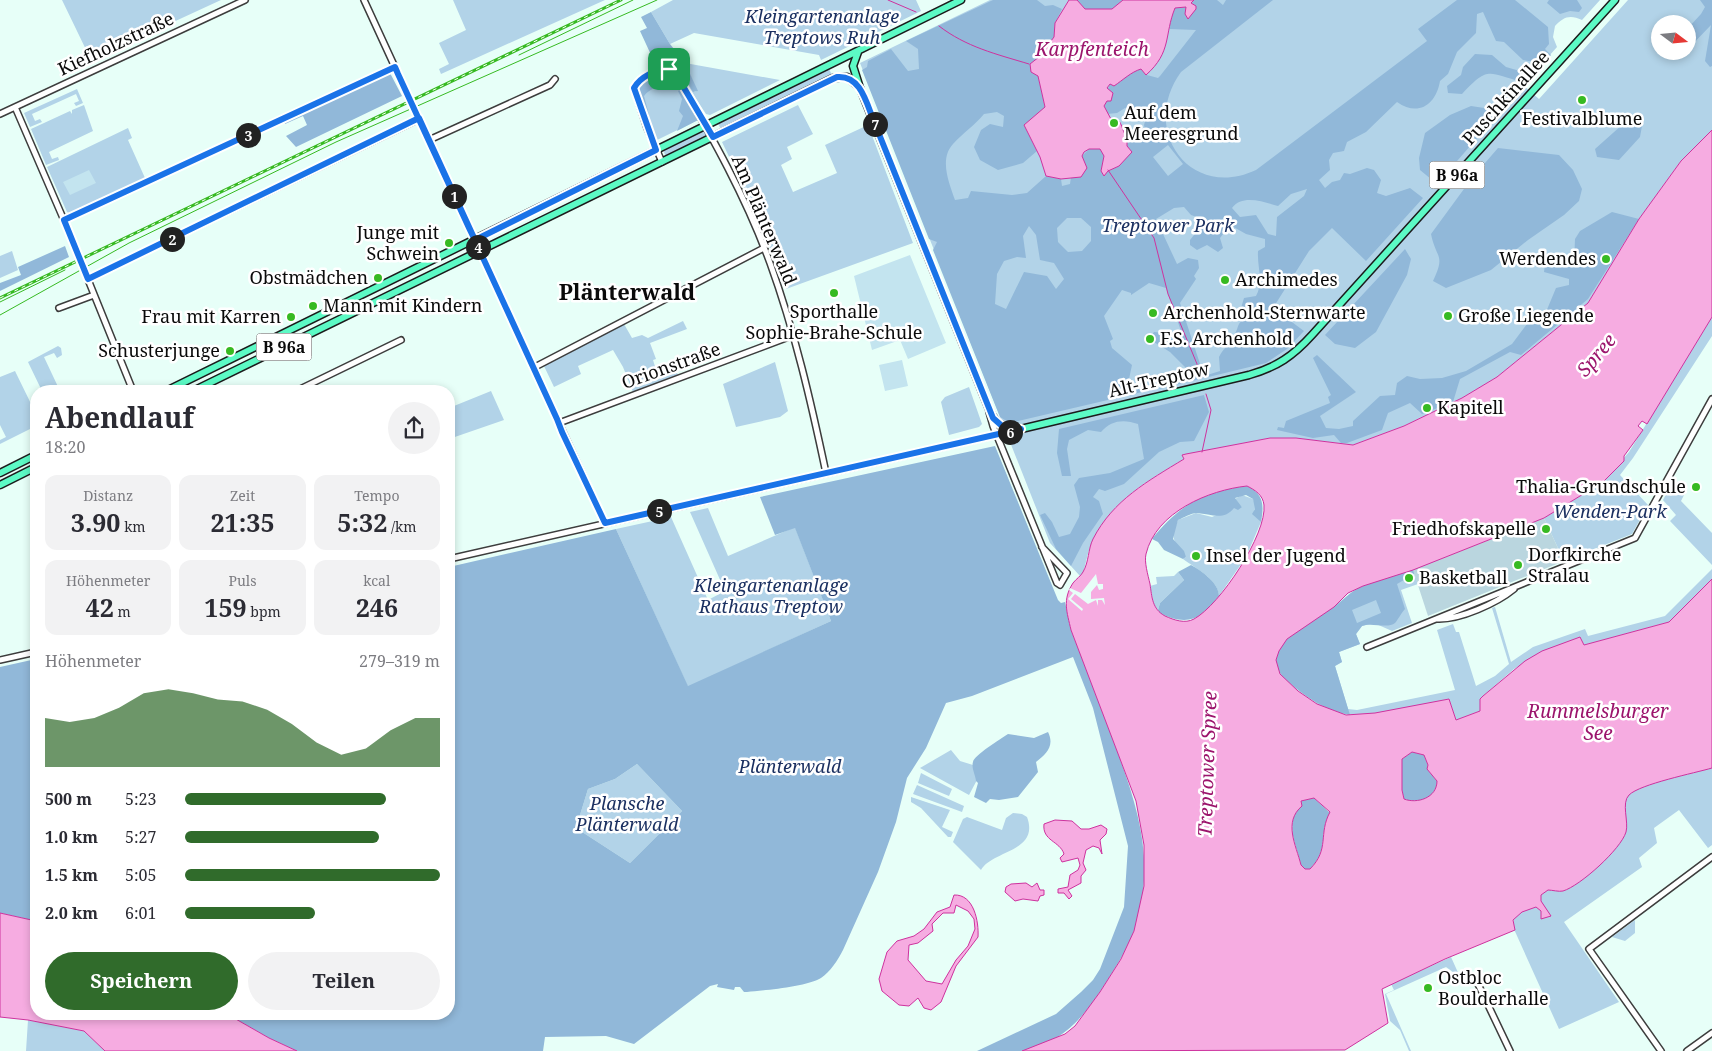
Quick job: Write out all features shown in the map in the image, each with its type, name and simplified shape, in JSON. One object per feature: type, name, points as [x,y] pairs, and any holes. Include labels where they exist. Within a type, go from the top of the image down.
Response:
[{"type":"main road","name":"B 96a","points":[[178,385],[962,0]]},
{"type":"main road","name":"Puschkinallee","points":[[1299,350],[1615,0]]},
{"type":"main road","points":[[858,52],[853,66],[860,88]]},
{"type":"main road","name":"B 96a","points":[[205,385],[837,77],[850,79],[860,88],[989,409]]},
{"type":"main road","name":"Alt-Treptow","points":[[989,409],[993,418],[1002,426],[1021,429],[1268,370],[1285,361],[1299,350]]},
{"type":"main road","points":[[0,473],[30,458]]},
{"type":"main road","points":[[0,485],[30,470]]},
{"type":"street","name":"Kiefholzstraße","points":[[0,114],[245,0]]},
{"type":"street","points":[[364,0],[605,523]]},
{"type":"street","points":[[64,220],[395,67]]},
{"type":"street","name":"Am Plänterwald","points":[[662,162],[634,92],[637,83],[651,74],[664,69],[674,72],[713,137],[764,248],[794,335],[826,473]]},
{"type":"street","points":[[429,140],[550,85],[555,79]]},
{"type":"street","points":[[15,106],[64,220],[131,385]]},
{"type":"street","points":[[88,279],[419,118]]},
{"type":"street","points":[[533,368],[764,248]]},
{"type":"street","points":[[59,308],[94,295]]},
{"type":"street","name":"Orionstraße","points":[[559,424],[794,335]]},
{"type":"street","points":[[308,385],[401,340]]},
{"type":"street","points":[[1366,647],[1437,619],[1452,619],[1502,599],[1518,586],[1635,538],[1712,399]]},
{"type":"street","points":[[989,409],[993,426],[1057,583],[1060,586],[1067,573],[1042,546]]},
{"type":"street","name":"Alt-Treptow","points":[[455,558],[998,436],[1021,429]]},
{"type":"street","points":[[0,660],[30,653]]},
{"type":"street","points":[[1661,1051],[1589,949],[1712,858]]},
{"type":"street","points":[[1478,984],[1510,1051]]},
{"type":"street","points":[[1687,1051],[1712,1033]]},
{"type":"green space","points":[[62,0],[221,0],[91,60]]},
{"type":"green space","points":[[453,0],[605,0],[441,74],[439,69],[449,64],[439,43],[466,30]]},
{"type":"green space","name":"Kleingartenanlage Treptows Ruh","points":[[673,0],[916,0],[921,11],[821,60],[819,55],[694,33],[670,44],[651,12]]},
{"type":"green space","name":"Treptower Park","points":[[990,0],[1600,0],[1582,20],[1567,17],[1555,26],[1553,37],[1557,47],[1523,85],[1539,99],[1628,0],[1712,0],[1712,130],[1681,161],[1639,219],[1588,303],[1497,377],[1462,398],[1404,426],[1353,445],[1296,438],[1270,438],[1182,455],[1184,459],[1144,484],[1121,502],[1111,513],[1093,540],[1083,574],[1080,576],[1050,543],[860,63]]},
{"type":"green space","points":[[993,0],[1037,0],[1045,6],[1053,5],[1062,9],[1055,23],[1054,37],[1039,57],[1030,64],[1038,76],[1045,107],[1024,125],[1037,151],[1023,163],[998,170],[980,160],[974,147],[981,130],[990,124],[1003,127],[1004,116],[997,112],[984,114],[949,150],[946,171],[955,200],[968,198],[971,191],[1012,195],[1027,193],[1046,176],[1061,179],[1062,186],[1070,184],[1071,177],[1081,177],[1082,156],[1089,149],[1100,149],[1104,156],[1101,171],[1104,176],[1120,165],[1125,156],[1127,141],[1130,140],[1123,135],[1128,131],[1135,133],[1137,140],[1144,141],[1147,139],[1144,125],[1147,114],[1125,108],[1117,113],[1107,114],[1104,106],[1110,84],[1141,69],[1147,75],[1158,78],[1160,76],[1196,30],[1170,29],[1169,21],[1175,7],[1186,6],[1187,10],[1194,0],[1217,0],[1223,5],[1226,0],[1273,0],[1181,72],[1169,94],[1166,116],[1169,137],[1178,154],[1192,168],[1211,176],[1232,177],[1256,170],[1427,41],[1418,29],[1457,0],[1515,0],[1548,27],[1549,44],[1545,49],[1551,55],[1510,101],[1503,100],[1503,92],[1514,91],[1522,82],[1494,74],[1483,75],[1462,94],[1448,93],[1447,86],[1461,75],[1463,67],[1475,54],[1492,55],[1506,67],[1530,74],[1541,63],[1523,60],[1504,42],[1496,41],[1483,12],[1477,14],[1476,33],[1457,52],[1448,74],[1440,81],[1435,97],[1430,102],[1419,108],[1412,108],[1397,102],[1366,132],[1347,142],[1344,151],[1333,153],[1329,160],[1330,170],[1319,180],[1325,188],[1332,182],[1340,180],[1344,173],[1350,174],[1367,168],[1374,170],[1381,180],[1377,193],[1386,196],[1410,188],[1423,198],[1366,261],[1332,228],[1309,251],[1273,308],[1304,331],[1287,349],[1266,363],[1159,389],[1164,381],[1186,378],[1185,367],[1170,352],[1149,339],[1154,332],[1164,333],[1168,340],[1174,338],[1181,331],[1166,288],[1149,283],[1131,295],[1131,293],[1122,290],[1104,316],[1113,339],[1110,341],[1112,348],[1132,365],[1129,379],[1142,392],[1010,423],[1000,417],[933,250],[937,242],[929,239],[862,70],[867,67],[868,61],[891,49],[908,71],[919,69],[918,49],[906,41]],"holes":[[[1168,145],[1183,164],[1168,176],[1153,157]],[[1307,189],[1304,196],[1277,217],[1276,236],[1268,234],[1256,215],[1240,217],[1232,208],[1241,201],[1247,200],[1278,206],[1291,194]],[[1184,207],[1191,215],[1197,217],[1198,230],[1190,240],[1190,245],[1197,250],[1207,245],[1218,252],[1223,248],[1220,238],[1230,225],[1246,234],[1265,239],[1265,247],[1258,251],[1260,285],[1256,296],[1244,298],[1241,308],[1252,314],[1252,316],[1239,324],[1234,336],[1219,357],[1220,371],[1204,376],[1180,303],[1196,279],[1194,276],[1199,268],[1198,260],[1188,258],[1177,264],[1156,219],[1174,208]],[[1067,218],[1081,218],[1091,227],[1091,241],[1082,251],[1068,252],[1058,242],[1057,228]],[[1029,226],[1036,235],[1040,260],[1054,263],[1064,279],[1056,289],[1047,276],[1024,272],[1006,309],[995,304],[997,274],[1004,261],[1017,257],[1026,258],[1023,236]]]},
{"type":"green space","points":[[1077,0],[1123,0],[1112,9],[1085,9]]},
{"type":"green space","points":[[1549,0],[1577,0],[1582,8],[1579,12],[1570,11],[1560,14],[1547,3]]},
{"type":"green space","points":[[1700,0],[1712,0],[1712,66],[1710,67],[1705,61],[1711,25],[1696,41],[1696,19],[1705,7]]},
{"type":"green space","points":[[651,12],[670,44],[685,63],[698,91],[693,92],[680,71],[652,57],[640,31],[647,28],[641,17]]},
{"type":"green space","points":[[685,63],[780,80],[710,115],[706,114],[675,67],[694,92],[697,91]]},
{"type":"green space","points":[[829,69],[832,75],[721,130],[718,123]]},
{"type":"green space","points":[[664,72],[673,76],[668,77],[663,83],[644,96],[649,115],[646,120],[636,93],[637,86]]},
{"type":"green space","points":[[667,72],[671,73],[700,119],[655,141],[636,93],[652,77]]},
{"type":"green space","points":[[390,73],[402,96],[296,147],[286,136],[307,125],[303,116],[285,124],[284,121]]},
{"type":"green space","points":[[77,89],[83,103],[76,106],[74,103],[79,101],[76,94],[32,114],[35,121],[40,119],[42,122],[30,127],[24,113]]},
{"type":"green space","points":[[681,89],[700,119],[677,131],[683,116],[679,111],[682,99],[678,91]]},
{"type":"green space","points":[[84,105],[93,131],[49,152],[52,159],[58,157],[59,160],[46,165],[31,129],[70,111],[72,114],[72,110]]},
{"type":"green space","points":[[798,105],[813,134],[787,147],[792,159],[781,165],[793,192],[837,173],[825,145],[868,125],[913,243],[786,289],[756,213],[722,142]]},
{"type":"green space","points":[[1471,106],[1491,109],[1498,114],[1437,184],[1420,170],[1419,158],[1425,133],[1450,115]]},
{"type":"green space","points":[[1632,116],[1642,126],[1640,137],[1619,160],[1597,157],[1595,149]]},
{"type":"green space","points":[[128,128],[132,138],[128,140],[145,178],[69,213],[67,212],[47,167]]},
{"type":"green space","points":[[705,129],[708,136],[666,157],[663,150]]},
{"type":"green space","points":[[1498,148],[1559,155],[1573,170],[1582,189],[1579,201],[1564,215],[1528,240],[1491,270],[1446,288],[1433,281],[1439,266],[1439,257],[1431,234],[1472,178]]},
{"type":"green space","points":[[1612,212],[1639,219],[1588,299],[1521,355],[1510,352],[1460,379],[1453,402],[1422,414],[1410,403],[1388,413],[1382,430],[1347,443],[1341,443],[1334,435],[1313,438],[1277,430],[1278,427],[1284,428],[1286,421],[1330,403],[1328,397],[1331,395],[1313,358],[1317,355],[1356,392],[1320,416],[1326,428],[1339,429],[1353,426],[1353,421],[1380,396],[1395,395],[1397,383],[1407,376],[1420,379],[1442,378],[1466,371],[1512,344],[1527,324],[1546,312],[1556,288],[1569,285],[1569,279],[1544,272],[1545,264],[1563,267],[1574,264],[1575,239],[1580,231]]},
{"type":"green space","points":[[65,246],[69,257],[0,291],[0,283],[21,275],[18,267]]},
{"type":"green space","points":[[1405,249],[1411,259],[1407,275],[1376,332],[1355,348],[1335,344],[1325,335]]},
{"type":"green space","points":[[12,251],[18,270],[0,278],[0,256]]},
{"type":"green space","name":"Wenden-Park","points":[[1712,317],[1712,336],[1620,475],[1648,505],[1632,534],[1564,561],[1544,518],[1603,482],[1629,452]]},
{"type":"green space","points":[[683,321],[687,329],[650,343],[656,359],[653,360],[657,373],[674,367],[678,375],[633,392],[623,367],[613,350],[578,366],[581,374],[554,387],[544,366],[624,324],[632,338],[642,335],[648,338]]},
{"type":"green space","points":[[58,346],[61,348],[62,355],[57,358],[54,353],[44,357],[57,385],[39,385],[28,362]]},
{"type":"green space","points":[[775,362],[788,411],[780,417],[736,427],[723,384]]},
{"type":"green space","points":[[15,371],[30,402],[30,429],[0,444],[0,440],[6,437],[0,425],[0,377]]},
{"type":"green space","points":[[969,387],[982,424],[979,427],[949,435],[941,402],[945,397]]},
{"type":"green space","points":[[491,391],[504,420],[455,437],[455,406]]},
{"type":"green space","points":[[1204,395],[1209,412],[1194,441],[1180,442],[1159,452],[1124,484],[1105,491],[1099,489],[1093,497],[1099,501],[1103,514],[1083,543],[1071,566],[1056,549],[1040,515],[1045,513],[1052,522],[1059,537],[1070,534],[1079,517],[1080,507],[1074,485],[1079,478],[1110,473],[1144,459],[1138,424],[1128,421],[1113,423],[1101,432],[1088,430],[1069,440],[1067,449],[1071,476],[1062,476],[1057,453],[1059,429]]},
{"type":"green space","name":"Plänterwald","points":[[995,446],[1058,600],[1061,603],[1065,602],[1071,630],[1129,785],[1141,832],[1144,880],[1141,905],[1134,931],[1105,984],[1089,1007],[1071,1027],[1049,1042],[1022,1051],[977,1051],[1056,1014],[1081,992],[1093,980],[1100,969],[1124,907],[1128,846],[1093,708],[1073,657],[972,696],[946,703],[926,748],[907,778],[896,822],[878,872],[843,950],[836,962],[821,978],[806,984],[786,988],[747,992],[744,992],[740,987],[735,987],[734,990],[717,987],[718,984],[710,986],[634,1044],[606,1036],[545,1037],[543,1051],[297,1051],[238,1020],[455,1020],[455,566],[616,529],[688,686],[831,621],[795,528],[775,535],[760,497]],"holes":[[[637,764],[682,811],[630,863],[576,828],[588,789],[615,779]]]},
{"type":"green space","points":[[1672,483],[1686,491],[1681,501],[1712,533],[1712,565],[1670,521],[1676,515],[1663,500]]},
{"type":"green space","points":[[1247,486],[1260,496],[1262,501],[1261,522],[1252,514],[1255,509],[1253,499],[1246,495],[1235,498],[1242,507],[1238,510],[1234,508],[1222,516],[1195,513],[1178,520],[1173,539],[1184,551],[1186,557],[1183,559],[1164,550],[1158,542],[1152,539],[1172,517],[1194,502],[1218,491]]},
{"type":"green space","points":[[1242,495],[1253,499],[1256,505],[1254,512],[1261,522],[1246,557],[1219,596],[1215,584],[1183,559],[1186,557],[1174,540],[1174,532],[1178,520],[1196,513],[1212,517],[1234,507],[1242,507],[1235,499]]},
{"type":"green space","name":"Kleingartenanlage Rathaus Treptow","points":[[708,508],[728,556],[795,527],[831,621],[688,687],[616,529],[671,517],[708,600],[725,591],[690,512]]},
{"type":"green space","points":[[1442,558],[1397,584],[1405,609],[1395,623],[1392,625],[1362,626],[1356,634],[1360,644],[1339,652],[1342,662],[1335,666],[1350,715],[1324,706],[1308,697],[1287,681],[1278,669],[1276,658],[1280,648],[1288,638],[1358,588]],"holes":[[[1376,600],[1381,613],[1357,623],[1352,610]]]},
{"type":"green space","points":[[1191,565],[1213,582],[1219,596],[1206,611],[1192,619],[1178,619],[1159,613],[1160,603],[1184,580],[1178,572]]},
{"type":"green space","points":[[1712,569],[1712,579],[1669,622],[1584,645],[1580,638],[1533,657],[1514,669],[1480,699],[1480,711],[1456,720],[1449,699],[1400,710],[1365,715],[1333,711],[1314,701],[1277,655],[1413,570],[1418,584],[1401,590],[1412,623],[1392,631],[1374,623],[1362,626],[1356,634],[1360,644],[1339,652],[1342,662],[1335,666],[1348,709],[1357,710],[1455,690],[1437,630],[1453,624],[1456,632],[1459,632],[1476,686],[1495,676],[1509,664],[1492,608],[1495,607],[1511,662],[1533,647],[1585,629],[1588,636],[1665,616]]},
{"type":"green space","points":[[1178,572],[1184,580],[1160,603],[1158,610],[1154,605],[1150,586],[1157,584],[1156,577],[1174,576]]},
{"type":"green space","points":[[30,660],[30,920],[0,913],[0,667]]},
{"type":"green space","points":[[1048,732],[1050,746],[1046,753],[1036,762],[1038,772],[1018,797],[999,800],[990,799],[986,803],[974,797],[978,783],[973,769],[973,762],[978,755],[1008,734],[1034,738]]},
{"type":"green space","points":[[951,750],[960,761],[973,765],[977,780],[969,795],[920,768]]},
{"type":"green space","points":[[1412,752],[1424,755],[1428,765],[1427,769],[1437,781],[1434,792],[1426,798],[1415,801],[1404,799],[1402,790],[1402,759]]},
{"type":"green space","name":"Plansche Plänterwald","points":[[637,764],[682,811],[630,863],[576,828],[588,789],[615,779]]},
{"type":"green space","points":[[1712,764],[1712,845],[1708,848],[1679,810],[1654,828],[1657,843],[1639,858],[1642,867],[1564,922],[1619,1002],[1559,1029],[1513,927],[1516,903],[1625,792]]},
{"type":"green space","points":[[921,773],[952,789],[949,796],[918,783]]},
{"type":"green space","points":[[917,785],[964,806],[962,812],[913,794]]},
{"type":"green space","points":[[911,797],[950,810],[942,827],[953,832],[951,837],[948,837],[921,808],[911,802]]},
{"type":"green space","points":[[1314,798],[1330,813],[1325,827],[1320,855],[1310,869],[1305,869],[1301,865],[1292,826],[1300,801]]},
{"type":"green space","points":[[1013,813],[1022,814],[1027,817],[1029,829],[1027,837],[1021,844],[987,863],[981,870],[953,842],[963,819],[967,817],[1002,830],[1006,818]]},
{"type":"green space","points":[[1635,920],[1635,933],[1625,941],[1612,937]]},
{"type":"green space","points":[[1451,957],[1460,977],[1446,967],[1386,994],[1411,1051],[1409,1051],[1400,1030],[1390,1021],[1385,994],[1394,990],[1391,984]]},
{"type":"green space","points":[[28,1020],[84,1031],[105,1051],[26,1051]]},
{"type":"shaded area","points":[[89,170],[96,183],[70,195],[63,182]]},
{"type":"shaded area","points":[[910,255],[946,343],[908,359],[900,340],[872,350],[854,276]]},
{"type":"shaded area","points":[[902,360],[908,386],[885,391],[879,365]]},
{"type":"shaded area","points":[[1544,518],[1564,561],[1428,616],[1413,570]]},
{"type":"water","name":"Karpfenteich","points":[[1069,0],[1077,0],[1085,9],[1112,9],[1123,0],[1194,0],[1191,3],[1196,6],[1196,9],[1188,19],[1185,14],[1186,7],[1175,8],[1164,51],[1154,67],[1146,75],[1141,69],[1137,70],[1114,86],[1110,84],[1107,88],[1113,93],[1111,101],[1107,101],[1104,106],[1112,121],[1119,121],[1121,124],[1130,140],[1127,141],[1127,146],[1132,152],[1119,166],[1108,171],[1104,176],[1101,171],[1104,156],[1100,149],[1089,149],[1082,156],[1087,168],[1081,177],[1061,179],[1046,176],[1040,157],[1024,125],[1045,107],[1038,76],[1031,72],[1030,64],[1039,57],[1054,37],[1055,23]]},
{"type":"water","points":[[1712,130],[1712,317],[1647,424],[1642,421],[1638,426],[1643,430],[1624,456],[1624,461],[1603,482],[1544,518],[1413,570],[1363,586],[1348,593],[1334,607],[1287,639],[1279,651],[1276,660],[1280,674],[1298,691],[1317,704],[1346,715],[1375,713],[1449,699],[1456,720],[1480,711],[1480,699],[1483,696],[1525,661],[1542,651],[1580,637],[1584,645],[1669,622],[1712,579],[1712,768],[1656,783],[1629,795],[1625,808],[1627,828],[1623,839],[1616,848],[1589,875],[1570,888],[1561,891],[1548,890],[1541,895],[1541,901],[1551,916],[1541,919],[1541,911],[1536,907],[1522,912],[1513,920],[1515,930],[1445,959],[1382,989],[1388,1023],[1345,1050],[1022,1051],[1065,1034],[1075,1026],[1121,959],[1134,931],[1144,886],[1144,845],[1136,801],[1071,630],[1067,612],[1067,595],[1073,583],[1085,568],[1091,543],[1101,525],[1121,502],[1132,493],[1184,459],[1182,455],[1270,438],[1296,438],[1353,445],[1404,426],[1462,398],[1497,377],[1588,303],[1639,219],[1681,161]],"holes":[[[1247,486],[1256,491],[1262,498],[1264,505],[1263,518],[1258,533],[1240,568],[1216,599],[1194,619],[1183,621],[1165,616],[1157,610],[1153,602],[1146,569],[1146,554],[1152,539],[1172,515],[1186,506],[1217,492]],[[1412,752],[1424,755],[1428,765],[1427,769],[1437,781],[1434,792],[1420,800],[1404,799],[1402,790],[1402,759]],[[1314,798],[1330,812],[1320,855],[1310,869],[1305,869],[1301,865],[1292,834],[1293,819],[1296,812],[1302,806],[1301,801]]]},
{"type":"water","points":[[1055,820],[1072,821],[1081,829],[1089,829],[1101,825],[1107,829],[1106,834],[1100,840],[1102,854],[1099,848],[1093,846],[1086,850],[1083,863],[1086,870],[1081,876],[1081,883],[1068,890],[1072,896],[1069,899],[1064,893],[1058,893],[1058,889],[1068,887],[1070,875],[1078,870],[1080,865],[1078,858],[1062,862],[1060,858],[1064,854],[1062,850],[1048,838],[1044,830],[1044,824]]},
{"type":"water","points":[[1026,883],[1032,887],[1037,883],[1040,890],[1044,890],[1044,895],[1040,896],[1038,901],[1023,899],[1015,901],[1005,892],[1006,887],[1011,884]]},
{"type":"water","points":[[954,895],[961,896],[971,904],[976,917],[978,937],[956,966],[941,1002],[931,1010],[924,1008],[918,998],[909,1006],[899,1005],[882,991],[879,979],[887,952],[897,941],[914,936],[924,929],[937,912],[950,907]],"holes":[[[956,905],[968,911],[974,919],[975,929],[968,946],[956,960],[942,984],[926,981],[908,960],[909,945],[918,943],[933,931],[932,924],[943,913],[954,913]]]},
{"type":"water","points":[[0,913],[30,920],[30,1020],[238,1020],[297,1051],[105,1051],[84,1031],[28,1020],[0,1017]]},
{"type":"pier","points":[[1096,574],[1098,584],[1103,584],[1103,589],[1099,590],[1097,585],[1091,592],[1091,599],[1104,598],[1105,605],[1102,600],[1098,600],[1098,606],[1096,600],[1088,604],[1075,594],[1071,599],[1083,609],[1082,611],[1068,599],[1073,593],[1069,590],[1070,588],[1081,593]]},
{"type":"waterway","points":[[888,0],[916,12]]},
{"type":"waterway","points":[[939,26],[971,45],[1029,64]]},
{"type":"waterway","points":[[1108,170],[1154,238],[1168,294],[1202,376]]},
{"type":"waterway","points":[[1202,452],[1211,410],[1206,394]]},
{"type":"tram line","points":[[519,55],[633,0]]},
{"type":"tram line","points":[[0,315],[129,243],[336,142],[657,0]]},
{"type":"tram line","points":[[0,302],[65,270]]},
{"type":"railway","points":[[0,298],[621,0]]},
{"type":"place","name":"Festivalblume","points":[[1582,100]]},
{"type":"place","name":"Auf dem Meeresgrund","points":[[1114,123]]},
{"type":"place","name":"Junge mit Schwein","points":[[449,243]]},
{"type":"place","name":"Werdendes","points":[[1606,259]]},
{"type":"place","name":"Obstmädchen","points":[[378,278]]},
{"type":"place","name":"Archimedes","points":[[1225,280]]},
{"type":"place","name":"Sporthalle Sophie-Brahe-Schule","points":[[834,293]]},
{"type":"place","name":"Mann mit Kindern","points":[[313,306]]},
{"type":"place","name":"Archenhold-Sternwarte","points":[[1153,313]]},
{"type":"place","name":"Große Liegende","points":[[1448,316]]},
{"type":"place","name":"Frau mit Karren","points":[[291,317]]},
{"type":"place","name":"F.S. Archenhold","points":[[1150,339]]},
{"type":"place","name":"Schusterjunge","points":[[230,351]]},
{"type":"place","name":"Kapitell","points":[[1427,408]]},
{"type":"place","name":"Thalia-Grundschule","points":[[1696,487]]},
{"type":"place","name":"Friedhofskapelle","points":[[1546,529]]},
{"type":"place","name":"Insel der Jugend","points":[[1196,556]]},
{"type":"place","name":"Dorfkirche Stralau","points":[[1518,565]]},
{"type":"place","name":"Basketball","points":[[1409,578]]},
{"type":"place","name":"Ostbloc Boulderhalle","points":[[1428,988]]},
{"type":"district","name":"Plänterwald","points":[[627,292]]},
{"type":"route","points":[[669,69],[656,71],[646,76],[634,88],[635,96],[656,150],[475,240],[429,140],[419,118],[88,279],[64,220],[395,67],[419,118],[470,230],[471,232],[472,233],[475,240],[481,254],[557,419],[562,432],[605,523],[995,435],[998,436],[1021,429],[1010,429],[1002,426],[993,418],[873,119],[857,84],[853,80],[842,76],[837,77],[713,137],[677,76],[669,69]]},
{"type":"water label","name":"Spree","points":[[1596,355]]},
{"type":"water label","name":"Rummelsburger See","points":[[1598,722]]},
{"type":"water label","name":"Treptower Spree","points":[[1207,764]]}]
